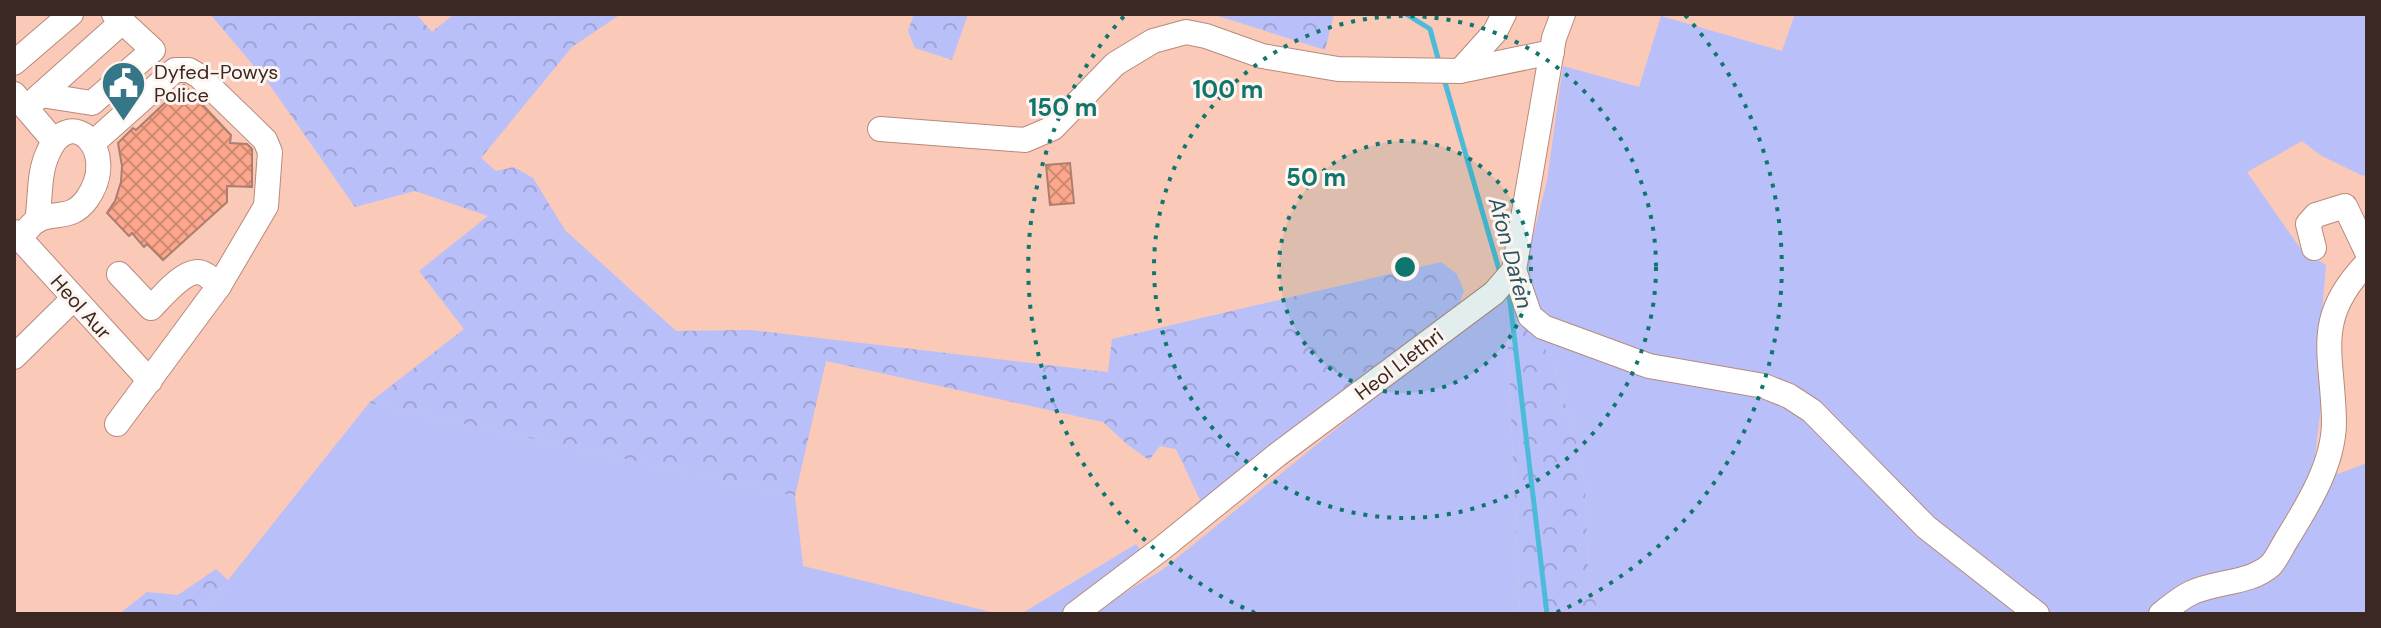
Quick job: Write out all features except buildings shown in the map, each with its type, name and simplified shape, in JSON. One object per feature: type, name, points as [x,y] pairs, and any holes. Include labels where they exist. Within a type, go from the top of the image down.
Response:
[{"type":"street","points":[[14,63],[71,14]]},
{"type":"street","points":[[1460,71],[1495,32],[1504,14]]},
{"type":"street","points":[[1563,14],[1552,52],[1514,270],[1530,316],[1543,327],[1649,366],[1764,386],[1789,396],[1812,411],[1926,527],[2037,614]]},
{"type":"street","points":[[118,18],[153,50],[92,103],[27,99],[118,18]]},
{"type":"street","points":[[880,129],[1025,140],[1053,128],[1115,64],[1153,41],[1186,32],[1262,56],[1338,69],[1460,71],[1552,52]]},
{"type":"street","points":[[94,142],[175,70],[189,70],[265,140],[270,152],[266,206],[219,286],[117,424]]},
{"type":"street","points":[[27,99],[54,141]]},
{"type":"street","points":[[17,235],[37,221],[75,211],[97,183],[98,152],[94,142],[78,132],[65,133],[54,141],[43,169],[37,221]]},
{"type":"street","points":[[2314,248],[2308,224],[2316,215],[2345,206],[2367,252]]},
{"type":"street","name":"Heol Aur","points":[[17,235],[150,381]]},
{"type":"street","points":[[2161,614],[2189,593],[2259,573],[2272,563],[2295,527],[2325,468],[2332,445],[2334,422],[2328,357],[2331,325],[2338,300],[2349,282],[2367,263]]},
{"type":"street","name":"Heol Llethri","points":[[1075,614],[1277,455],[1494,293],[1514,270]]},
{"type":"street","points":[[119,274],[151,308],[184,278],[196,272],[206,274],[219,286]]},
{"type":"street","points":[[14,357],[73,299]]},
{"type":"green space","points":[[210,14],[416,14],[432,32],[454,14],[621,14],[572,47],[481,158],[496,171],[514,167],[533,178],[565,230],[676,331],[751,330],[1108,372],[1112,339],[1441,262],[1457,274],[1464,291],[1458,308],[1175,525],[1200,500],[1176,449],[1160,446],[1149,460],[1103,422],[826,361],[795,496],[369,403],[464,329],[419,271],[488,216],[415,191],[355,207],[269,84]]},
{"type":"green space","points":[[914,14],[968,14],[952,60],[915,48],[908,31]]},
{"type":"green space","points":[[1212,14],[1334,14],[1325,50]]},
{"type":"green space","points":[[1795,14],[2367,14],[2367,174],[2363,176],[2320,155],[2302,141],[2247,172],[2302,251],[2326,265],[2317,369],[2322,397],[2314,465],[2338,474],[2367,463],[2367,614],[1598,614],[1588,569],[1585,484],[1574,433],[1552,360],[1524,326],[1507,330],[1520,614],[1090,614],[1162,570],[1437,347],[1526,264],[1547,181],[1563,66],[1639,87],[1661,16],[1782,51]]},
{"type":"green space","points":[[1524,326],[1538,338],[1552,360],[1574,433],[1585,483],[1588,569],[1598,614],[1520,614],[1507,330]]},
{"type":"green space","points":[[369,403],[795,496],[803,566],[999,614],[201,614]]},
{"type":"green space","points":[[1136,544],[1148,559],[1075,614],[1021,614]]},
{"type":"green space","points":[[216,569],[228,580],[201,614],[119,614],[147,592],[178,595]]},
{"type":"waterway","name":"Afon Dafen","points":[[1406,14],[1430,29],[1439,62]]},
{"type":"waterway","name":"Afon Dafen","points":[[1444,79],[1500,273]]},
{"type":"waterway","name":"Afon Dafen","points":[[1506,290],[1510,301],[1547,614]]},
{"type":"place","name":"Dyfed-Powys Police","points":[[123,122]]}]
